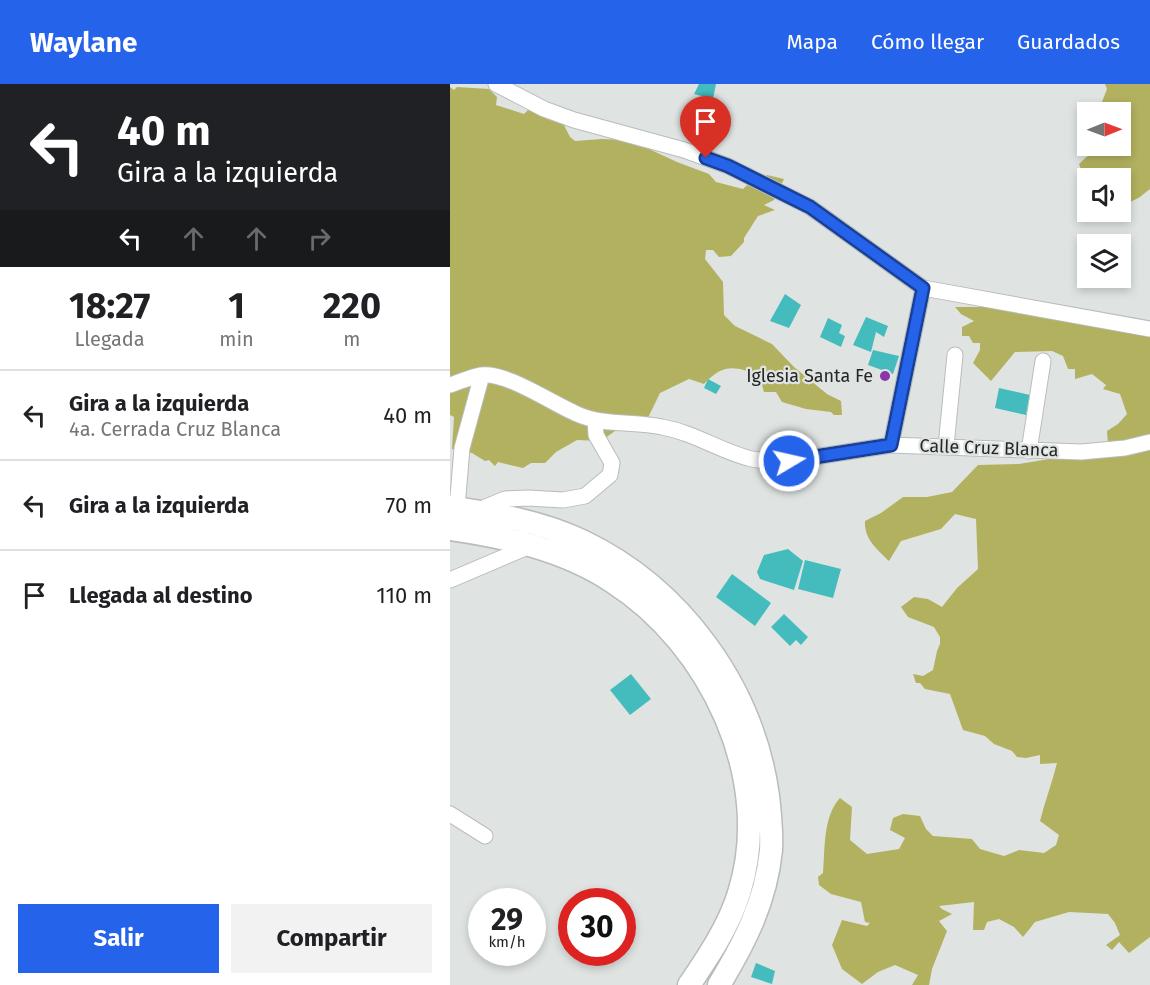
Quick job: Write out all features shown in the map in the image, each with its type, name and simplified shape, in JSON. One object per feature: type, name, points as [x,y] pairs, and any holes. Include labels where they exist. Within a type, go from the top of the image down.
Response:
[{"type":"main road","points":[[458,514],[530,546],[549,551],[593,570],[613,581],[635,598],[681,642],[702,671],[729,723],[743,777],[748,812],[744,872],[739,895],[724,927],[689,985]]},
{"type":"main road","points":[[458,514],[519,519],[561,532],[582,541],[634,572],[682,615],[701,637],[726,675],[750,727],[760,759],[769,806],[771,850],[763,895],[756,914],[747,937],[719,985]]},
{"type":"street","points":[[496,84],[544,109],[574,120],[675,147],[728,166],[810,207],[923,288],[1150,329]]},
{"type":"street","points":[[891,445],[923,288]]},
{"type":"street","points":[[946,446],[955,355]]},
{"type":"street","points":[[1029,451],[1043,361]]},
{"type":"street","points":[[482,375],[456,452],[458,514],[505,499],[563,500],[585,496],[610,475],[612,463],[596,435],[595,420]]},
{"type":"street","name":"Calle Cruz Blanca","points":[[450,385],[482,375],[512,381],[577,415],[595,420],[662,426],[699,436],[748,458],[772,462],[891,445],[1029,451],[1092,451],[1125,448],[1150,442]]},
{"type":"street","points":[[450,580],[530,546]]},
{"type":"street","points":[[450,814],[485,836]]},
{"type":"shaded area","points":[[1105,84],[1150,84],[1150,189],[1131,202],[1131,168],[1080,168],[1079,164],[1088,156],[1131,156],[1131,102],[1102,102],[1107,89]]},
{"type":"shaded area","points":[[450,87],[454,90],[457,87],[489,89],[497,97],[496,105],[524,114],[528,110],[561,119],[570,137],[575,141],[602,139],[647,141],[651,150],[709,174],[716,182],[743,189],[767,175],[784,179],[774,200],[764,205],[775,210],[758,216],[744,238],[744,242],[731,256],[719,257],[713,250],[706,250],[705,259],[723,282],[724,315],[735,326],[772,344],[794,367],[827,394],[841,401],[842,415],[782,402],[776,392],[764,392],[759,375],[730,368],[717,372],[704,384],[689,379],[660,393],[644,426],[622,426],[601,441],[577,440],[556,452],[545,463],[531,463],[523,468],[498,462],[495,466],[489,460],[485,461],[472,453],[452,449],[454,417],[450,415]]},
{"type":"shaded area","points":[[955,307],[1003,307],[1040,317],[1056,316],[1150,324],[1150,937],[1129,953],[1119,942],[1112,950],[1106,945],[1120,935],[1108,914],[1069,912],[1035,922],[1023,937],[1014,927],[999,919],[987,922],[984,930],[973,930],[974,902],[939,906],[952,914],[939,921],[947,931],[932,969],[929,985],[912,985],[918,975],[895,965],[878,972],[862,984],[842,969],[832,945],[842,920],[867,926],[870,923],[865,922],[861,902],[831,894],[819,885],[818,877],[823,873],[830,814],[840,798],[852,807],[850,840],[867,854],[899,849],[905,838],[890,830],[893,818],[903,814],[920,816],[926,829],[933,836],[972,839],[980,849],[1004,856],[1019,850],[1044,853],[1056,845],[1059,835],[1040,821],[1057,763],[1040,764],[1040,755],[1017,757],[1012,751],[994,744],[985,736],[963,730],[950,694],[925,689],[920,683],[916,683],[913,674],[923,676],[933,670],[940,637],[934,627],[908,617],[901,607],[914,597],[928,599],[942,607],[957,588],[978,569],[976,519],[955,514],[941,529],[901,541],[889,561],[869,538],[865,521],[903,497],[927,497],[952,492],[978,465],[1019,464],[1091,452],[1108,445],[1107,431],[1127,414],[1120,394],[1103,389],[1106,385],[1092,374],[1075,379],[1075,369],[1068,369],[1063,356],[1052,351],[1015,352],[991,381],[973,363],[980,350],[980,343],[973,343],[969,336],[962,336],[962,327],[974,321],[961,314]]},
{"type":"building","points":[[699,84],[716,84],[713,99],[694,94]]},
{"type":"building","points":[[785,294],[801,305],[789,328],[770,321]]},
{"type":"building","points":[[866,317],[888,326],[884,337],[876,332],[871,352],[853,345]]},
{"type":"building","points":[[828,318],[842,325],[839,333],[845,336],[841,347],[820,337]]},
{"type":"building","points":[[873,350],[899,356],[893,374],[868,365]]},
{"type":"building","points":[[708,379],[721,386],[716,394],[704,388]]},
{"type":"building","points":[[999,388],[1030,395],[1026,415],[995,408]]},
{"type":"building","points":[[788,549],[803,561],[794,590],[760,579],[757,572],[764,555]]},
{"type":"building","points":[[805,560],[841,569],[833,598],[798,589]]},
{"type":"building","points":[[732,574],[771,603],[755,626],[716,597]]},
{"type":"building","points":[[784,614],[808,637],[801,645],[796,640],[790,646],[771,627]]},
{"type":"building","points":[[631,674],[651,699],[630,715],[610,690]]},
{"type":"building","points":[[756,963],[775,971],[772,984],[751,977]]},
{"type":"place","name":"Iglesia Santa Fe","points":[[885,376]]},
{"type":"route","points":[[706,158],[728,166],[810,207],[923,288],[891,445],[789,461]]}]
